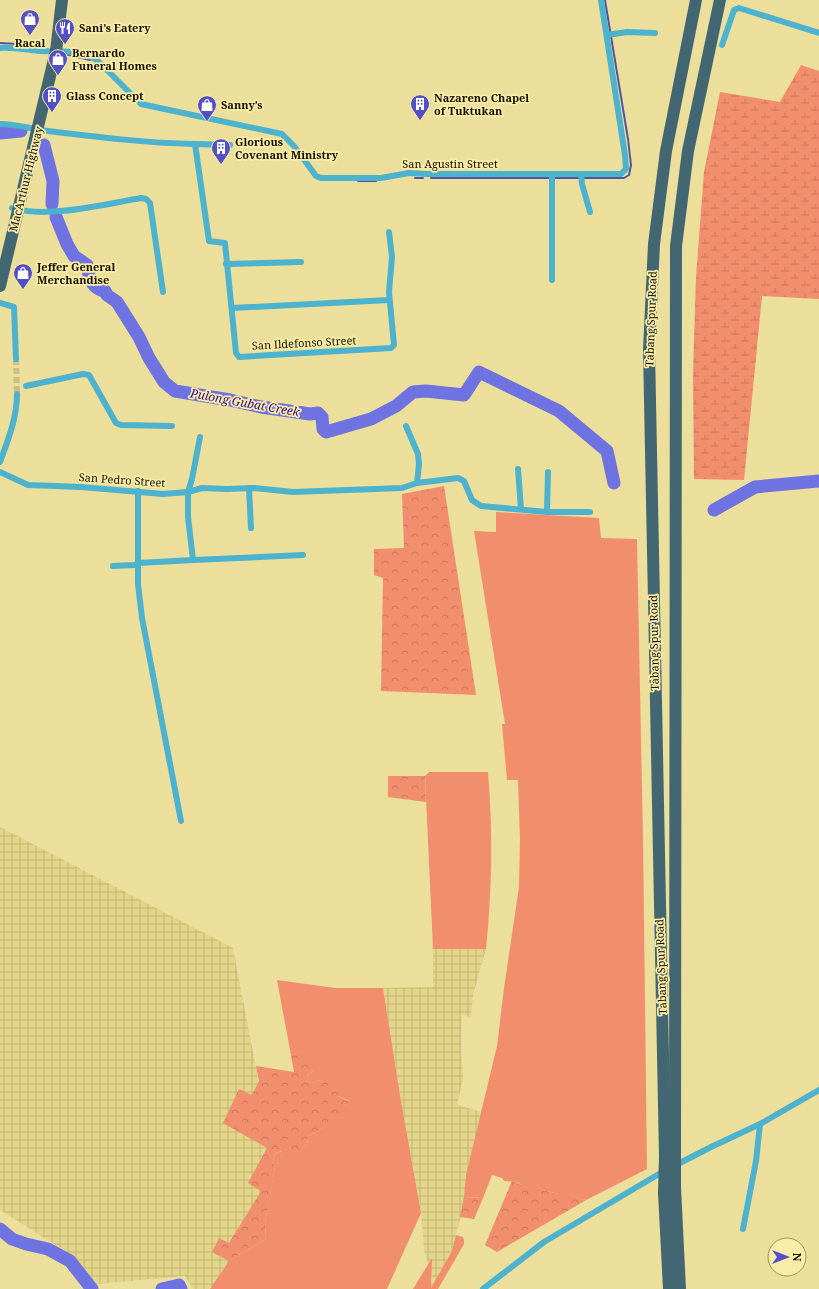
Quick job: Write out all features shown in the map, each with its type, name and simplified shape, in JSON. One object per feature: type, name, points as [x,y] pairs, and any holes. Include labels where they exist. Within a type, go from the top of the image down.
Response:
[{"type":"highway","name":"MacArthur Highway","points":[[53,51],[54,0]]},
{"type":"highway","name":"MacArthur Highway","points":[[0,286],[15,209],[53,51],[62,0]]},
{"type":"highway","name":"Tabang Spur Road","points":[[680,1289],[675,1187],[670,1153],[649,350],[655,236],[666,151],[696,0]]},
{"type":"highway","name":"Tabang Spur Road","points":[[669,1289],[664,1193],[670,1153],[676,246],[688,151],[720,0]]},
{"type":"highway","name":"MacArthur Highway","points":[[0,257],[15,209]]},
{"type":"street","name":"San Agustin Street","points":[[0,48],[82,53],[91,56],[98,61],[141,104],[282,134],[294,146],[316,176],[321,178],[381,178],[409,173],[621,174],[626,169],[601,0]]},
{"type":"street","points":[[722,45],[734,10],[739,8],[819,33]]},
{"type":"street","points":[[607,35],[627,32],[655,33]]},
{"type":"street","points":[[0,124],[101,137],[230,145]]},
{"type":"street","name":"San Ildefonso Street","points":[[195,144],[209,241],[225,243],[236,353],[239,357],[391,348],[394,345],[389,300],[392,257],[389,232]]},
{"type":"street","points":[[552,174],[552,280]]},
{"type":"street","points":[[581,174],[582,184],[590,212]]},
{"type":"street","points":[[15,209],[25,212],[58,211],[141,198],[146,199],[150,203],[162,292]]},
{"type":"street","points":[[226,264],[301,262]]},
{"type":"street","points":[[232,308],[389,300]]},
{"type":"street","points":[[0,303],[14,307],[16,359]]},
{"type":"street","points":[[26,386],[83,374],[89,375],[116,423],[121,425],[172,426]]},
{"type":"street","points":[[0,462],[15,417],[17,394]]},
{"type":"street","points":[[406,426],[418,454],[419,464],[417,483]]},
{"type":"street","points":[[193,560],[188,517],[188,492],[192,480],[200,437]]},
{"type":"street","points":[[518,469],[521,509],[547,512],[590,512]]},
{"type":"street","name":"San Pedro Street","points":[[0,472],[28,485],[81,486],[163,494],[188,492],[202,488],[249,488],[293,492],[402,488],[417,483],[458,478],[464,481],[472,500],[476,504],[481,506],[521,509]]},
{"type":"street","points":[[547,512],[548,472]]},
{"type":"street","points":[[249,488],[251,528]]},
{"type":"street","points":[[138,491],[138,584],[142,618],[181,821]]},
{"type":"street","points":[[113,566],[135,565],[138,563],[303,555]]},
{"type":"street","points":[[483,1289],[551,1238],[656,1175],[760,1124],[819,1090]]},
{"type":"street","points":[[743,1229],[756,1161],[760,1124]]},
{"type":"shaded area","points":[[0,827],[233,948],[275,1167],[280,1289],[193,1289],[185,1276],[96,1284],[73,1256],[0,1210]]},
{"type":"shaded area","points":[[433,949],[486,949],[473,995],[471,1017],[462,1015],[461,1048],[463,1078],[457,1105],[482,1112],[466,1175],[464,1203],[452,1251],[431,1289],[432,1259],[428,1263],[424,1251],[421,1212],[383,988],[433,987]]},
{"type":"green space","points":[[801,65],[819,71],[819,299],[762,296],[744,480],[694,479],[693,373],[696,277],[704,172],[720,92],[780,102]]},
{"type":"green space","points":[[444,486],[476,695],[381,691],[383,578],[374,575],[374,549],[404,548],[402,494]]},
{"type":"green space","points":[[496,512],[599,518],[601,538],[637,539],[643,838],[647,1169],[588,1199],[581,1200],[570,1194],[559,1194],[542,1190],[537,1185],[522,1185],[517,1182],[504,1181],[502,1178],[492,1175],[483,1198],[464,1197],[466,1175],[497,1046],[519,887],[520,840],[518,780],[507,780],[502,724],[505,724],[474,531],[496,532]]},
{"type":"green space","points":[[429,772],[488,772],[491,816],[491,860],[490,905],[486,949],[433,949],[425,776]]},
{"type":"green space","points":[[388,776],[425,776],[426,802],[388,797]]},
{"type":"green space","points":[[277,980],[335,988],[383,988],[421,1213],[387,1289],[210,1289],[229,1261],[266,1239],[265,1223],[275,1167],[273,1156],[276,1153],[283,1151],[303,1148],[307,1144],[308,1136],[322,1129],[349,1101],[328,1091],[321,1080],[310,1083],[307,1076],[314,1070],[301,1063],[300,1053],[290,1050]]},
{"type":"green space","points":[[290,1050],[301,1053],[301,1063],[306,1064],[314,1070],[307,1076],[310,1083],[321,1080],[328,1082],[328,1091],[338,1091],[338,1096],[350,1102],[345,1105],[343,1115],[336,1116],[322,1129],[308,1136],[307,1144],[301,1149],[300,1153],[289,1157],[281,1151],[273,1156],[275,1167],[265,1223],[266,1239],[229,1261],[212,1252],[219,1238],[229,1243],[261,1191],[248,1183],[267,1148],[223,1123],[239,1089],[252,1095],[259,1081],[256,1066],[294,1072]]},
{"type":"green space","points":[[512,1181],[522,1185],[537,1185],[542,1190],[559,1194],[570,1194],[581,1200],[588,1199],[497,1252],[485,1245]]},
{"type":"green space","points":[[464,1197],[483,1198],[474,1219],[460,1217]]},
{"type":"green space","points":[[456,1235],[463,1237],[464,1244],[438,1289],[413,1289],[432,1258],[431,1288],[452,1251]]},
{"type":"waterway","points":[[431,178],[624,178],[629,175],[631,165],[628,139],[605,0]]},
{"type":"waterway","points":[[0,43],[18,44]]},
{"type":"waterway","points":[[65,54],[90,60]]},
{"type":"waterway","name":"Pulong Gubat Creek","points":[[0,133],[21,131]]},
{"type":"waterway","name":"Pulong Gubat Creek","points":[[44,145],[53,181],[52,204]]},
{"type":"waterway","points":[[415,178],[423,178]]},
{"type":"waterway","points":[[358,181],[376,181]]},
{"type":"waterway","name":"Pulong Gubat Creek","points":[[56,217],[67,244],[74,256],[87,265],[92,283],[97,288],[105,291],[107,295],[117,302],[139,337],[149,358],[164,382],[175,391],[230,400],[261,407],[310,414],[318,413],[322,417],[323,429],[326,432],[371,419],[396,406],[413,392],[426,391],[464,395],[479,372],[559,411],[607,451],[614,483]]},
{"type":"waterway","name":"Pulong Gubat Creek","points":[[714,510],[755,487],[819,481]]},
{"type":"waterway","points":[[0,1229],[12,1239],[48,1249],[70,1261],[92,1289]]},
{"type":"waterway","points":[[162,1289],[179,1285],[181,1289]]},
{"type":"tunnel","points":[[16,359],[17,394]]},
{"type":"place","name":"Racal","points":[[30,36]]},
{"type":"place","name":"Sani’s Eatery","points":[[65,45]]},
{"type":"place","name":"Bernardo Funeral Homes","points":[[58,76]]},
{"type":"place","name":"Glass Concept","points":[[52,113]]},
{"type":"place","name":"Nazareno Chapel of Tuktukan","points":[[420,121]]},
{"type":"place","name":"Sanny’s","points":[[207,122]]},
{"type":"place","name":"Glorious Covenant Ministry","points":[[221,165]]},
{"type":"place","name":"Jeffer General Merchandise","points":[[23,290]]}]
